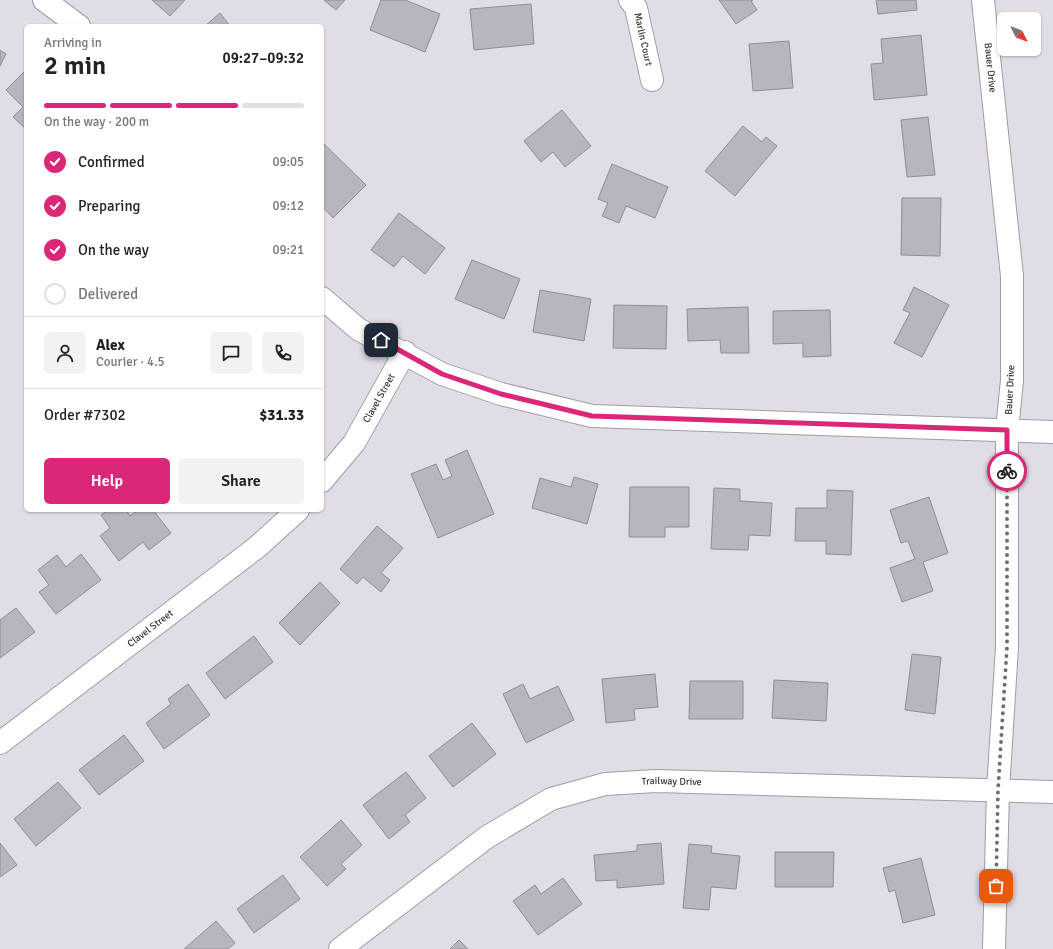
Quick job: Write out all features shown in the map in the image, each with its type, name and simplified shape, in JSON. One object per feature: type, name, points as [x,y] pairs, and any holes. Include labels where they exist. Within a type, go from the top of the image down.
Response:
[{"type":"street","points":[[44,0],[76,24]]},
{"type":"street","name":"Marlin Court","points":[[630,0],[636,8],[652,80]]},
{"type":"street","name":"Bauer Drive","points":[[983,0],[1012,276],[1012,380],[1007,430],[1007,647],[998,790],[994,949]]},
{"type":"street","points":[[324,300],[358,329],[405,352],[442,374],[501,394],[592,416],[1053,432]]},
{"type":"street","name":"Clavel Street","points":[[324,479],[354,443],[405,352]]},
{"type":"street","name":"Clavel Street","points":[[0,743],[256,548],[296,512]]},
{"type":"street","name":"Trailway Drive","points":[[340,949],[487,837],[551,799],[605,784],[656,781],[1053,792]]},
{"type":"building","points":[[152,0],[185,0],[170,16]]},
{"type":"building","points":[[324,0],[345,0],[336,10]]},
{"type":"building","points":[[381,0],[405,0],[440,14],[425,52],[370,30]]},
{"type":"building","points":[[719,0],[753,0],[751,1],[757,10],[736,24]]},
{"type":"building","points":[[876,0],[916,0],[917,10],[878,14]]},
{"type":"building","points":[[531,4],[534,44],[474,50],[470,9]]},
{"type":"building","points":[[220,13],[228,24],[207,24]]},
{"type":"building","points":[[921,35],[927,95],[874,100],[871,64],[883,63],[881,39]]},
{"type":"building","points":[[789,41],[793,88],[753,91],[749,44]]},
{"type":"building","points":[[0,50],[6,54],[0,66]]},
{"type":"building","points":[[24,72],[24,127],[13,117],[23,107],[6,90]]},
{"type":"building","points":[[562,110],[591,146],[565,167],[553,152],[541,162],[524,141]]},
{"type":"building","points":[[928,117],[935,175],[907,177],[901,120]]},
{"type":"building","points":[[743,126],[762,142],[766,137],[777,146],[735,196],[705,171]]},
{"type":"building","points":[[324,144],[366,185],[333,218],[324,208]]},
{"type":"building","points":[[612,164],[668,187],[655,218],[626,206],[619,223],[602,216],[608,203],[598,199]]},
{"type":"building","points":[[902,198],[941,198],[940,256],[901,255]]},
{"type":"building","points":[[399,213],[445,248],[425,274],[403,256],[394,267],[371,250]]},
{"type":"building","points":[[472,260],[520,279],[504,319],[455,299]]},
{"type":"building","points":[[914,287],[949,305],[922,357],[894,343],[910,313],[903,310]]},
{"type":"building","points":[[540,290],[591,299],[584,341],[533,332]]},
{"type":"building","points":[[614,305],[667,306],[666,349],[613,348]]},
{"type":"building","points":[[748,307],[749,353],[721,353],[720,340],[688,341],[687,309]]},
{"type":"building","points":[[830,310],[831,356],[803,357],[803,343],[773,344],[773,311]]},
{"type":"building","points":[[467,450],[494,514],[438,538],[411,474],[436,464],[443,480],[452,476],[445,460]]},
{"type":"building","points":[[574,477],[598,484],[587,524],[532,508],[540,478],[571,487]]},
{"type":"building","points":[[630,487],[689,487],[689,527],[665,527],[665,537],[629,537]]},
{"type":"building","points":[[714,488],[740,489],[740,501],[772,503],[770,536],[749,535],[748,550],[711,549]]},
{"type":"building","points":[[827,490],[853,491],[851,555],[826,554],[826,541],[795,541],[796,508],[827,508]]},
{"type":"building","points":[[929,497],[948,553],[923,562],[933,591],[902,602],[890,568],[915,559],[908,541],[901,543],[890,510]]},
{"type":"building","points":[[105,512],[127,512],[130,516],[135,512],[155,512],[171,533],[149,550],[143,542],[119,561],[100,536],[110,528],[101,515]]},
{"type":"building","points":[[377,526],[403,548],[381,573],[390,580],[381,592],[363,577],[357,584],[340,569]]},
{"type":"building","points":[[81,554],[101,580],[56,614],[39,592],[49,585],[38,570],[57,555],[66,567]]},
{"type":"building","points":[[320,582],[340,603],[300,645],[279,623]]},
{"type":"building","points":[[16,608],[35,632],[0,658],[0,620]]},
{"type":"building","points":[[254,636],[273,662],[225,699],[206,673]]},
{"type":"building","points":[[912,654],[941,657],[935,714],[905,710]]},
{"type":"building","points":[[655,674],[658,707],[634,709],[635,720],[606,723],[602,679]]},
{"type":"building","points":[[774,680],[828,683],[826,721],[772,718]]},
{"type":"building","points":[[690,681],[743,681],[743,719],[689,719]]},
{"type":"building","points":[[188,684],[210,715],[164,749],[146,723],[171,704],[168,699]]},
{"type":"building","points":[[523,684],[530,699],[558,686],[574,720],[526,743],[503,694]]},
{"type":"building","points":[[472,723],[496,754],[453,787],[429,756]]},
{"type":"building","points":[[124,735],[144,761],[99,795],[79,770]]},
{"type":"building","points":[[406,772],[426,798],[405,815],[410,822],[389,839],[363,805]]},
{"type":"building","points":[[58,782],[81,808],[36,846],[14,819]]},
{"type":"building","points":[[341,820],[362,845],[341,864],[346,869],[327,886],[300,857]]},
{"type":"building","points":[[0,843],[17,865],[0,877]]},
{"type":"building","points":[[661,843],[664,884],[617,888],[617,880],[596,881],[594,855],[637,851],[637,845]]},
{"type":"building","points":[[689,844],[712,846],[711,853],[740,856],[736,889],[711,887],[709,910],[683,908]]},
{"type":"building","points":[[775,852],[834,852],[833,887],[775,887]]},
{"type":"building","points":[[921,858],[935,915],[903,923],[895,890],[889,892],[883,868]]},
{"type":"building","points":[[283,875],[300,899],[254,933],[237,909]]},
{"type":"building","points":[[563,878],[582,904],[538,935],[513,901],[535,885],[541,894]]},
{"type":"building","points":[[216,921],[235,943],[228,949],[184,949]]},
{"type":"building","points":[[459,940],[468,949],[450,949]]},
{"type":"way so far","points":[[996,886],[998,790],[1007,647],[1007,471]]},
{"type":"route","points":[[381,340],[405,352],[442,374],[501,394],[592,416],[1007,430],[1007,471]]}]
